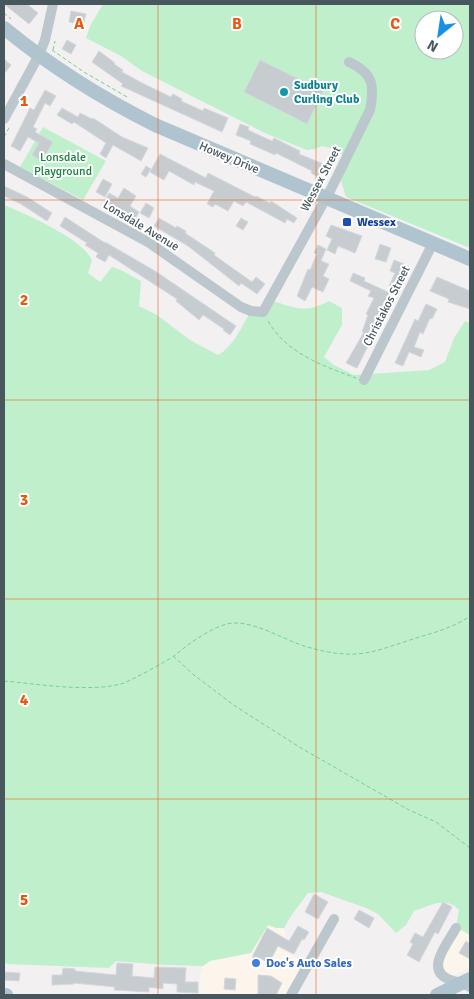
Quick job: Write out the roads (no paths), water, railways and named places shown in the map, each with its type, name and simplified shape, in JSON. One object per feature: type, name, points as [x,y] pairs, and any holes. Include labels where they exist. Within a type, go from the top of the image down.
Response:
[{"type":"main road","name":"Howey Drive","points":[[9,24],[92,90],[155,125],[470,258]]},
{"type":"main road","points":[[437,995],[468,983]]},
{"type":"street","points":[[4,119],[41,50],[53,4]]},
{"type":"street","name":"Wessex Street","points":[[263,312],[370,110],[373,97],[369,76],[362,68],[349,62]]},
{"type":"street","name":"Lonsdale Avenue","points":[[4,164],[148,242],[240,307],[251,311],[263,312]]},
{"type":"street","name":"Christakos Street","points":[[364,380],[433,243]]},
{"type":"street","points":[[291,995],[334,919]]},
{"type":"street","points":[[456,928],[437,962],[437,969],[440,974],[448,979],[468,983]]},
{"type":"place","name":"Sudbury Curling Club","points":[[284,92]]},
{"type":"place","name":"Wessex","points":[[347,222]]},
{"type":"place","name":"Doc's Auto Sales","points":[[256,963]]},
{"type":"park label","name":"Lonsdale Playground","points":[[63,164]]}]
